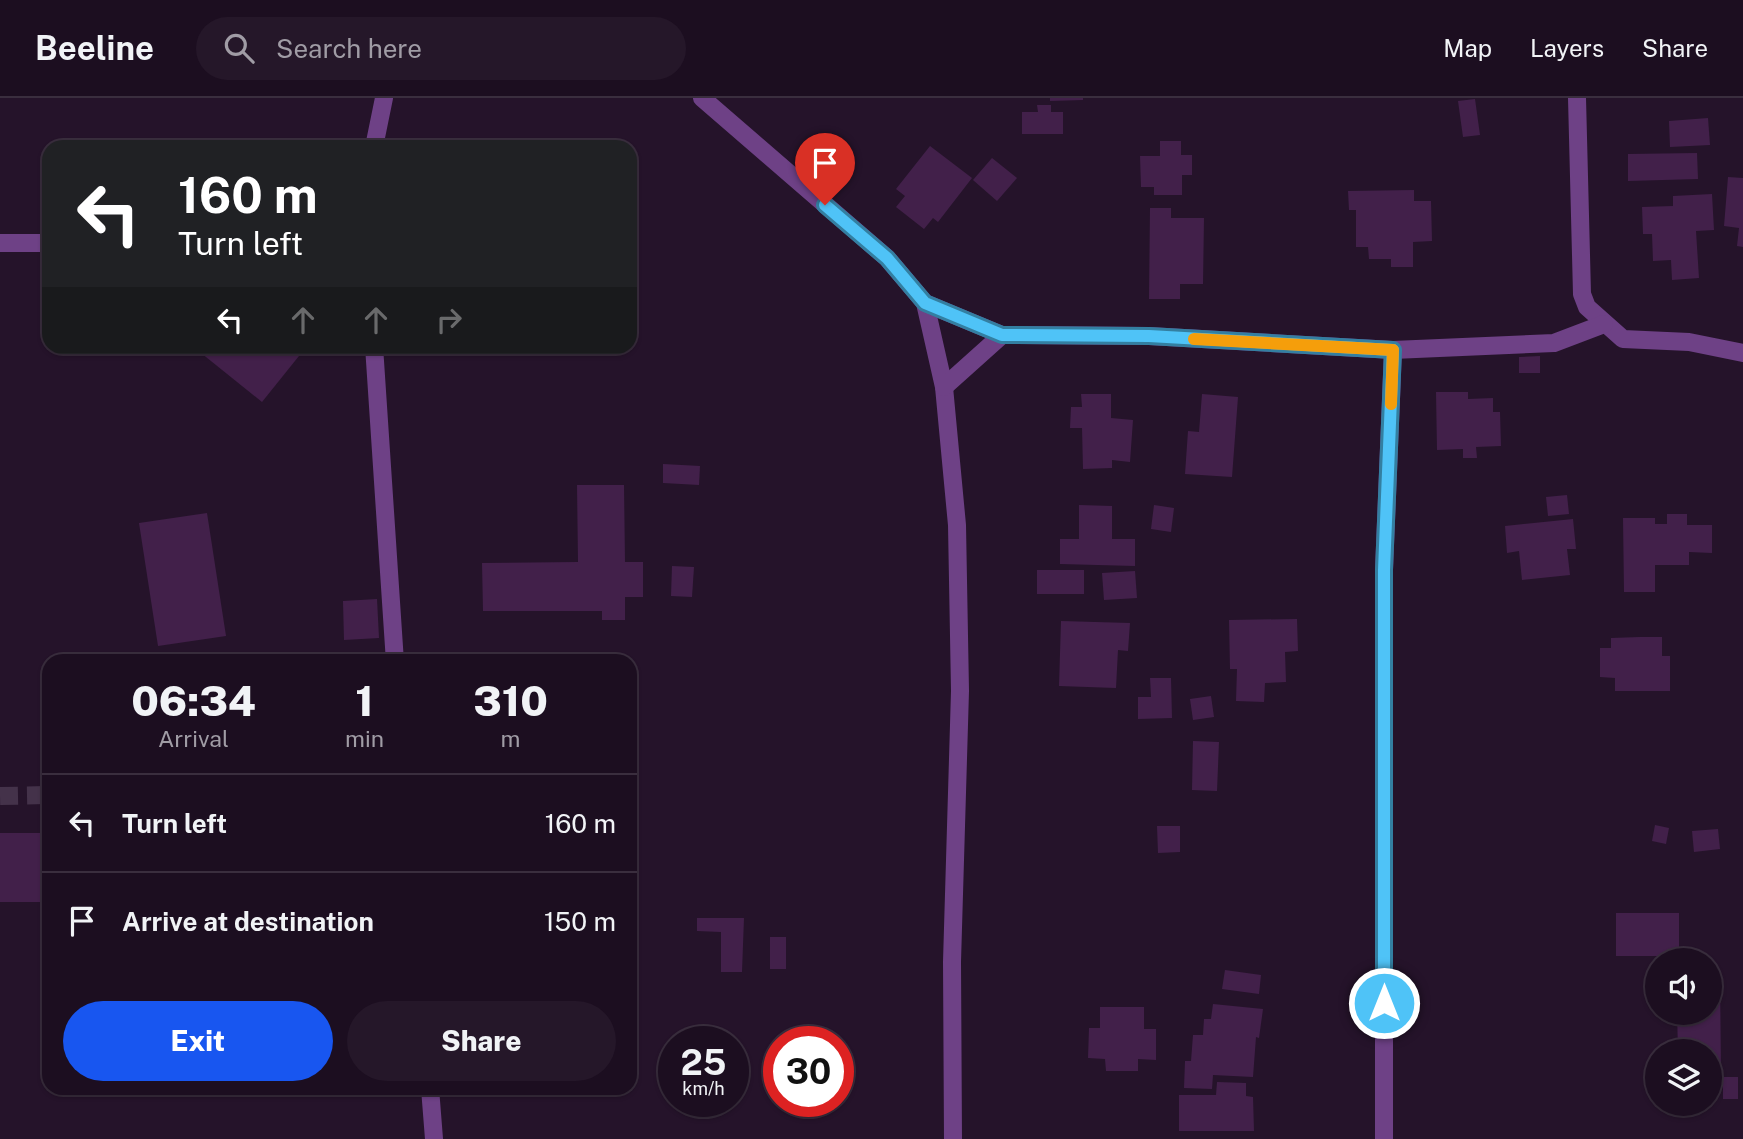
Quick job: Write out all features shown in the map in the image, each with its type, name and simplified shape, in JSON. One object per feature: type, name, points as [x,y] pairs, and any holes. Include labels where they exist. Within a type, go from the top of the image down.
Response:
[{"type":"street","points":[[375,140],[384,98]]},
{"type":"street","points":[[702,98],[887,258],[925,303],[1002,335],[1149,336],[1393,350],[1554,343],[1604,324]]},
{"type":"street","points":[[1577,98],[1582,294],[1587,307],[1623,340],[1689,342],[1743,353]]},
{"type":"street","points":[[0,243],[42,243]]},
{"type":"street","points":[[925,303],[944,387],[957,525],[960,691],[952,962],[953,1139]]},
{"type":"street","points":[[944,387],[1002,335]]},
{"type":"street","points":[[1384,1139],[1384,570],[1393,350]]},
{"type":"street","points":[[375,354],[394,654]]},
{"type":"street","points":[[431,1095],[434,1139]]},
{"type":"building","points":[[1050,98],[1083,98],[1083,100],[1050,101]]},
{"type":"building","points":[[1475,99],[1480,135],[1463,137],[1458,101]]},
{"type":"building","points":[[1037,105],[1051,105],[1051,112],[1063,112],[1063,134],[1022,134],[1022,112],[1038,112]]},
{"type":"building","points":[[1708,118],[1710,145],[1670,147],[1669,121]]},
{"type":"building","points":[[1160,141],[1181,141],[1181,155],[1192,155],[1192,175],[1182,175],[1182,195],[1154,195],[1154,187],[1141,187],[1140,156],[1160,156]]},
{"type":"building","points":[[930,146],[972,178],[938,222],[933,218],[924,229],[896,207],[905,196],[896,189]]},
{"type":"building","points":[[1697,153],[1698,179],[1628,181],[1628,154]]},
{"type":"building","points":[[992,158],[1017,178],[997,201],[973,180]]},
{"type":"building","points":[[1728,177],[1743,178],[1743,247],[1737,246],[1739,228],[1724,226]]},
{"type":"building","points":[[1414,190],[1414,201],[1431,201],[1432,241],[1413,242],[1413,267],[1391,267],[1391,259],[1369,259],[1368,247],[1356,247],[1356,210],[1349,210],[1348,191]]},
{"type":"building","points":[[1712,194],[1714,230],[1696,231],[1699,278],[1672,280],[1671,260],[1653,261],[1652,234],[1643,234],[1642,207],[1673,206],[1673,196]]},
{"type":"building","points":[[1150,208],[1171,208],[1171,218],[1204,218],[1203,284],[1180,284],[1180,299],[1149,299]]},
{"type":"building","points":[[202,354],[301,354],[262,402]]},
{"type":"building","points":[[1540,356],[1540,373],[1519,373],[1519,357]]},
{"type":"building","points":[[1436,392],[1468,392],[1468,399],[1493,398],[1493,412],[1500,412],[1501,446],[1476,447],[1477,458],[1463,458],[1463,449],[1437,450]]},
{"type":"building","points":[[1081,394],[1111,394],[1111,418],[1133,420],[1130,462],[1112,460],[1112,468],[1083,469],[1082,428],[1070,428],[1071,407],[1082,407]]},
{"type":"building","points":[[1202,394],[1238,397],[1232,477],[1185,474],[1188,431],[1199,432]]},
{"type":"building","points":[[663,464],[700,466],[699,485],[663,483]]},
{"type":"building","points":[[577,485],[624,485],[625,562],[643,562],[643,597],[625,597],[625,620],[602,620],[602,611],[483,611],[482,563],[578,562]]},
{"type":"building","points":[[1567,495],[1569,514],[1548,516],[1546,497]]},
{"type":"building","points":[[1079,505],[1112,506],[1112,539],[1135,539],[1135,566],[1060,564],[1060,539],[1079,539]]},
{"type":"building","points":[[1154,505],[1174,508],[1171,532],[1151,529]]},
{"type":"building","points":[[207,513],[226,636],[158,646],[139,523]]},
{"type":"building","points":[[1667,514],[1687,514],[1687,525],[1712,525],[1712,553],[1689,552],[1689,565],[1655,565],[1655,592],[1624,592],[1623,518],[1655,518],[1655,524],[1667,524]]},
{"type":"building","points":[[1573,519],[1576,549],[1567,549],[1570,575],[1522,580],[1519,551],[1507,553],[1505,526]]},
{"type":"building","points":[[672,566],[694,567],[692,597],[671,596]]},
{"type":"building","points":[[1037,570],[1084,570],[1084,594],[1037,594]]},
{"type":"building","points":[[1135,571],[1137,598],[1104,600],[1102,573]]},
{"type":"building","points":[[377,599],[379,638],[344,640],[343,601]]},
{"type":"building","points":[[1297,619],[1298,651],[1285,652],[1286,682],[1265,683],[1264,702],[1236,701],[1237,669],[1230,669],[1229,620]]},
{"type":"building","points":[[1061,621],[1130,623],[1128,651],[1118,650],[1116,688],[1059,686]]},
{"type":"building","points":[[1662,637],[1662,656],[1670,656],[1670,691],[1615,691],[1615,678],[1600,677],[1600,648],[1611,648],[1611,638]]},
{"type":"building","points":[[1150,678],[1171,678],[1172,718],[1138,719],[1138,697],[1151,697]]},
{"type":"building","points":[[1211,696],[1214,717],[1193,720],[1190,699]]},
{"type":"building","points":[[1193,741],[1219,742],[1217,791],[1192,790]]},
{"type":"building","points":[[1655,825],[1669,828],[1666,844],[1652,841]]},
{"type":"building","points":[[1157,826],[1180,826],[1180,852],[1158,853]]},
{"type":"building","points":[[1718,829],[1720,849],[1694,852],[1692,831]]},
{"type":"building","points":[[0,833],[42,833],[42,902],[0,902]]},
{"type":"building","points":[[1616,913],[1679,913],[1679,948],[1645,948],[1645,956],[1616,956]]},
{"type":"building","points":[[697,918],[744,918],[742,972],[721,972],[721,932],[697,931]]},
{"type":"building","points":[[770,937],[786,937],[786,969],[770,969]]},
{"type":"building","points":[[1225,970],[1261,975],[1259,994],[1222,989]]},
{"type":"building","points":[[1213,1004],[1263,1009],[1259,1038],[1256,1037],[1253,1077],[1213,1075],[1212,1089],[1184,1088],[1185,1061],[1191,1061],[1193,1035],[1203,1035],[1204,1019],[1211,1019]]},
{"type":"building","points":[[1100,1007],[1144,1007],[1144,1029],[1156,1029],[1156,1060],[1138,1059],[1138,1071],[1106,1071],[1105,1059],[1088,1058],[1089,1028],[1100,1028]]},
{"type":"building","points":[[1677,1025],[1720,1025],[1721,1039],[1678,1039]]},
{"type":"building","points":[[1723,1077],[1738,1077],[1738,1099],[1723,1099]]},
{"type":"building","points":[[1217,1082],[1246,1083],[1246,1096],[1253,1097],[1254,1131],[1179,1131],[1179,1095],[1216,1095]]},
{"type":"tunnel","points":[[0,796],[42,795]]},
{"type":"slow traffic","points":[[1194,339],[1393,350],[1391,404]]},
{"type":"route","points":[[825,205],[887,258],[925,303],[1002,335],[1149,336],[1393,350],[1384,570],[1384,1003]]}]
